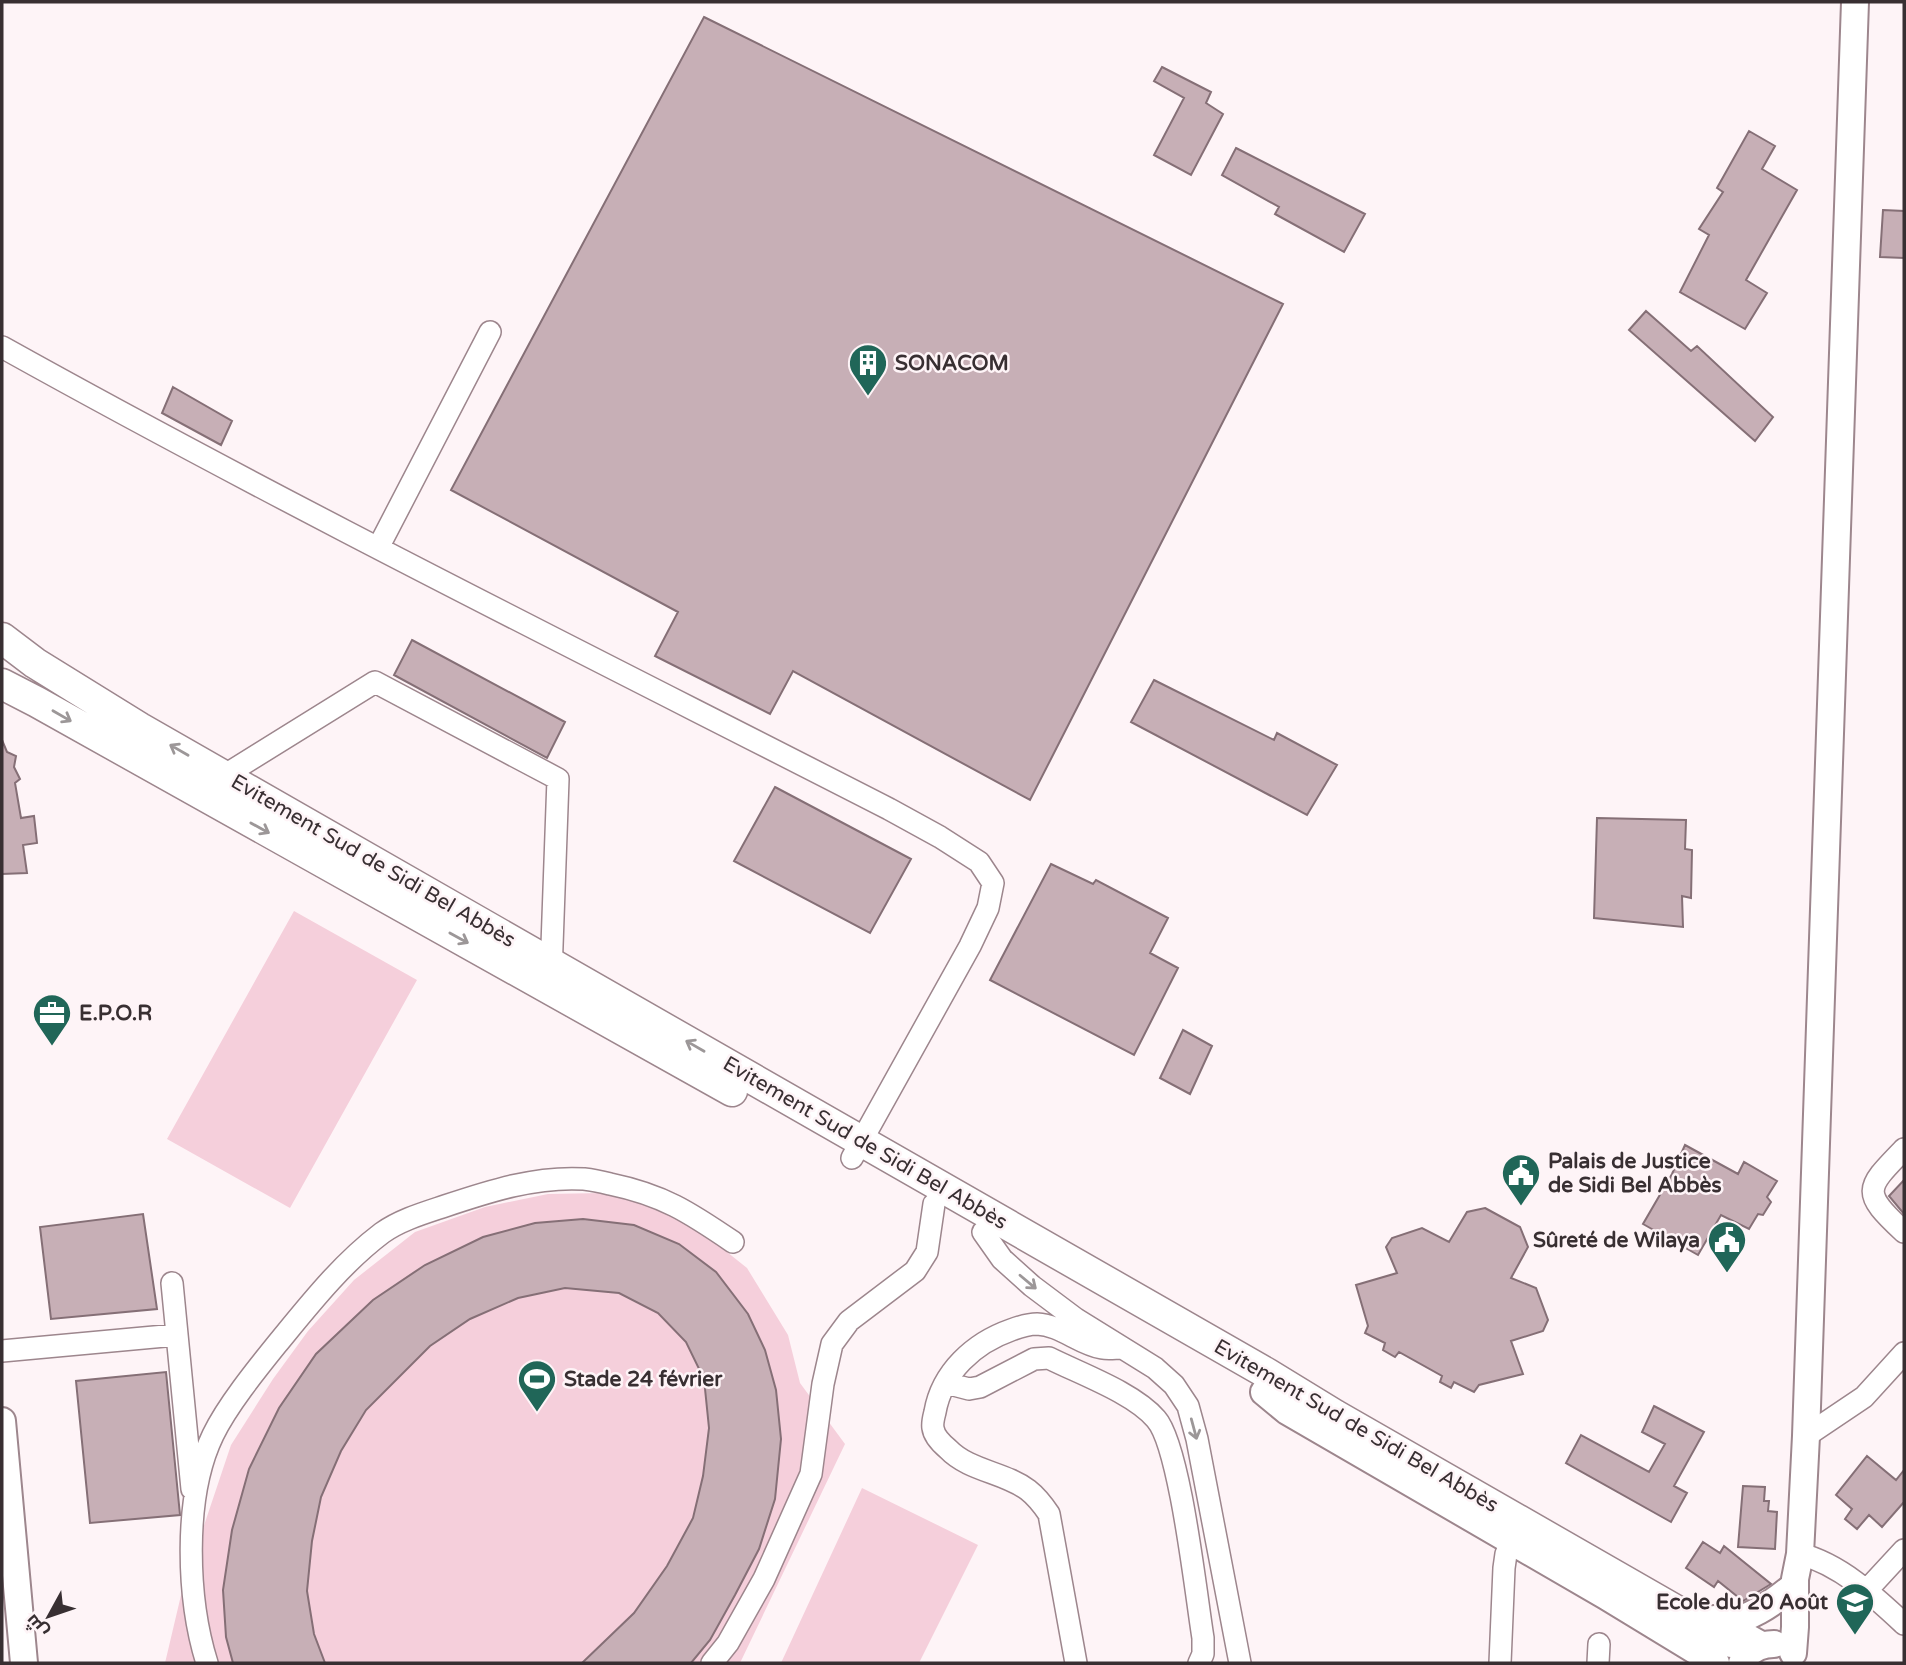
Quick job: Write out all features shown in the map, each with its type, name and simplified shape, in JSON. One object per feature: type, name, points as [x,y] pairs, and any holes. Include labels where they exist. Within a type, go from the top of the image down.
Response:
[{"type":"highway","name":"Evitement Sud de Sidi Bel Abbès","points":[[2,638],[79,691],[551,977]]},
{"type":"highway","name":"Evitement Sud de Sidi Bel Abbès","points":[[2,684],[199,793],[551,977],[857,1149],[962,1213],[1266,1383],[1727,1649]]},
{"type":"main road","points":[[1796,1658],[1795,1627],[1806,1436],[1855,2]]},
{"type":"main road","points":[[1266,1383],[1287,1411],[1511,1542],[1606,1596],[1727,1649],[1752,1650],[1764,1645],[1800,1571]]},
{"type":"main road","points":[[2,1421],[6,1520],[24,1663]]},
{"type":"main road","points":[[1727,1649],[1739,1620],[1763,1610],[1800,1571]]},
{"type":"main road","points":[[1727,1649],[1764,1645],[1784,1647],[1796,1658]]},
{"type":"street","points":[[378,548],[490,332]]},
{"type":"street","points":[[2,347],[117,411],[378,548],[889,809],[979,862],[993,883],[988,908],[970,946],[857,1149]]},
{"type":"street","points":[[199,793],[375,682],[558,779],[551,977]]},
{"type":"street","points":[[1904,1149],[1877,1176],[1873,1188],[1879,1209],[1904,1232]]},
{"type":"street","points":[[207,1663],[202,1647],[190,1560],[197,1487],[213,1435],[251,1376],[342,1268],[384,1232],[416,1216],[491,1191],[543,1180],[586,1179],[645,1191],[688,1211],[733,1242]]},
{"type":"street","points":[[712,1663],[728,1643],[764,1579],[811,1474],[823,1384],[832,1344],[849,1321],[915,1271],[927,1252],[962,1213],[1002,1259],[1032,1286],[1076,1319],[1155,1368],[1174,1385],[1188,1406],[1197,1439],[1240,1663]]},
{"type":"street","points":[[172,1283],[194,1514]]},
{"type":"street","points":[[1076,1663],[1049,1514],[1029,1490],[950,1452],[937,1437],[933,1427],[934,1416],[938,1399],[953,1370],[978,1347],[1000,1334],[1022,1326],[1037,1324],[1055,1328],[1103,1349],[1123,1348]]},
{"type":"street","points":[[2,1351],[176,1335]]},
{"type":"street","points":[[1806,1436],[1864,1396],[1904,1353]]},
{"type":"street","points":[[946,1383],[969,1389],[980,1387],[1034,1359],[1049,1358],[1136,1401],[1157,1420],[1168,1443],[1178,1487],[1203,1638],[1203,1654],[1199,1663]]},
{"type":"street","points":[[1500,1663],[1504,1568],[1511,1542]]},
{"type":"street","points":[[1867,1590],[1904,1550]]},
{"type":"street","points":[[1800,1571],[1867,1590],[1904,1624]]},
{"type":"shaded area","points":[[294,911],[417,980],[290,1208],[167,1139]]},
{"type":"shaded area","name":"Stade 24 février","points":[[601,1193],[647,1204],[676,1217],[712,1240],[747,1268],[788,1335],[800,1383],[845,1444],[740,1663],[165,1663],[182,1591],[231,1445],[273,1379],[308,1331],[354,1280],[415,1232],[485,1207],[548,1194]]},
{"type":"shaded area","points":[[862,1488],[978,1545],[919,1663],[781,1663]]},
{"type":"building","name":"SONACOM","points":[[704,17],[1283,304],[1030,800],[793,671],[770,714],[655,656],[678,612],[451,490]]},
{"type":"building","points":[[1162,67],[1211,92],[1206,103],[1223,114],[1191,175],[1154,155],[1184,98],[1154,81]]},
{"type":"building","points":[[1749,131],[1775,146],[1762,169],[1797,190],[1746,280],[1767,293],[1745,329],[1680,292],[1709,235],[1699,229],[1723,192],[1717,188]]},
{"type":"building","points":[[1236,148],[1365,214],[1344,252],[1275,214],[1279,207],[1222,175]]},
{"type":"building","points":[[1883,210],[1904,211],[1904,258],[1880,257]]},
{"type":"building","points":[[1646,311],[1691,351],[1697,346],[1773,417],[1755,441],[1629,330]]},
{"type":"building","points":[[173,387],[232,421],[221,445],[162,413]]},
{"type":"building","points":[[412,640],[565,722],[547,758],[394,675]]},
{"type":"building","points":[[1154,680],[1274,740],[1277,733],[1337,765],[1307,815],[1131,722]]},
{"type":"building","points":[[2,740],[7,752],[16,756],[14,767],[20,779],[15,783],[21,818],[34,816],[37,843],[23,845],[27,873],[2,874]]},
{"type":"building","points":[[775,787],[911,859],[870,933],[734,861]]},
{"type":"building","points":[[1597,818],[1686,820],[1685,849],[1692,850],[1691,898],[1682,896],[1683,927],[1594,918]]},
{"type":"building","points":[[1051,864],[1093,884],[1096,880],[1168,918],[1150,953],[1178,968],[1134,1055],[990,980]]},
{"type":"building","points":[[1183,1030],[1212,1046],[1190,1094],[1160,1078]]},
{"type":"building","points":[[1685,1145],[1738,1174],[1744,1162],[1777,1181],[1767,1197],[1771,1202],[1763,1215],[1758,1214],[1749,1229],[1721,1215],[1698,1255],[1643,1224],[1672,1174]]},
{"type":"building","points":[[1904,1180],[1904,1214],[1889,1196]]},
{"type":"building","points":[[1485,1208],[1520,1227],[1528,1247],[1511,1278],[1536,1288],[1548,1320],[1543,1331],[1511,1341],[1523,1374],[1479,1385],[1474,1392],[1454,1382],[1451,1388],[1440,1382],[1442,1376],[1399,1352],[1395,1357],[1383,1350],[1385,1343],[1365,1333],[1368,1326],[1356,1285],[1397,1273],[1386,1247],[1392,1238],[1422,1228],[1449,1242],[1467,1212]]},
{"type":"building","points":[[143,1214],[157,1309],[51,1319],[40,1227]]},
{"type":"building","points":[[583,1219],[634,1225],[679,1244],[716,1272],[748,1314],[765,1350],[776,1390],[781,1439],[775,1499],[759,1549],[710,1640],[691,1663],[582,1663],[634,1613],[667,1566],[693,1518],[703,1476],[709,1428],[704,1379],[686,1342],[658,1313],[619,1293],[565,1288],[518,1298],[470,1319],[430,1346],[366,1410],[341,1451],[321,1497],[312,1541],[307,1591],[314,1634],[325,1663],[233,1663],[226,1637],[223,1590],[232,1530],[249,1469],[279,1408],[316,1354],[373,1300],[425,1265],[483,1237],[535,1223]]},
{"type":"building","points":[[166,1372],[180,1515],[90,1523],[76,1381]]},
{"type":"building","points":[[1654,1406],[1704,1432],[1674,1486],[1687,1493],[1671,1522],[1566,1463],[1581,1435],[1649,1472],[1665,1444],[1642,1432]]},
{"type":"building","points":[[1867,1456],[1896,1480],[1904,1470],[1904,1502],[1882,1527],[1869,1515],[1857,1529],[1845,1519],[1852,1509],[1836,1495]]},
{"type":"building","points":[[1743,1486],[1765,1487],[1764,1501],[1769,1501],[1768,1511],[1777,1512],[1775,1549],[1738,1547]]},
{"type":"building","points":[[1703,1542],[1720,1553],[1724,1546],[1771,1584],[1743,1601],[1718,1581],[1714,1587],[1686,1568]]},
{"type":"place","name":"SONACOM","points":[[868,397]]},
{"type":"place","name":"E.P.O.R","points":[[52,1047]]},
{"type":"place","name":"Palais de Justice de Sidi Bel Abbès","points":[[1521,1207]]},
{"type":"place","name":"Sûreté de Wilaya","points":[[1727,1274]]},
{"type":"place","name":"Stade 24 février","points":[[537,1413]]},
{"type":"place","name":"Ecole du 20 Août","points":[[1855,1636]]}]
